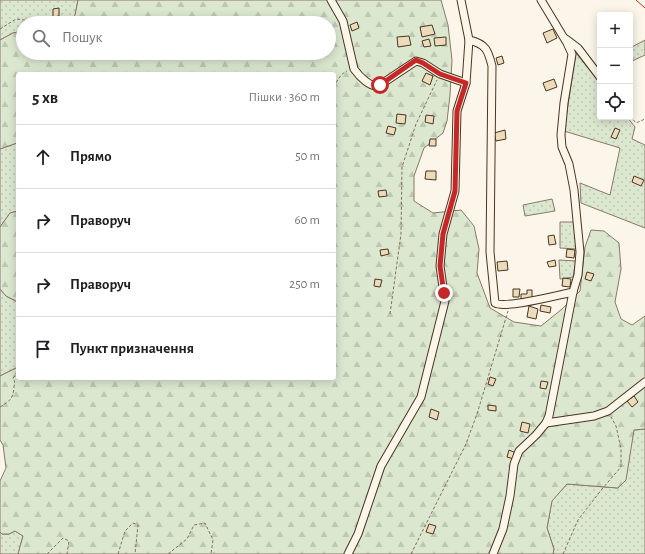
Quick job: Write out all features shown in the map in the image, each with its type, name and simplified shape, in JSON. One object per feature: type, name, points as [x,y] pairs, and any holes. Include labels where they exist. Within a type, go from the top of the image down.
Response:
[{"type":"street","points":[[331,0],[343,21],[354,69],[357,74],[372,86],[376,87],[416,60],[440,74],[466,83]]},
{"type":"street","points":[[348,554],[358,534],[381,466],[421,397],[445,301],[440,266],[442,242],[455,191],[457,111],[466,83],[469,40],[461,0]]},
{"type":"street","points":[[493,554],[503,529],[510,496],[514,464],[519,452],[546,423],[549,416],[573,292],[578,275],[580,252],[574,190],[569,164],[562,147],[561,135],[564,103],[572,54],[541,0]]},
{"type":"street","points":[[564,38],[578,48],[597,73]]},
{"type":"street","points":[[469,40],[480,43],[488,52],[492,66],[490,252],[495,303],[498,305],[510,305],[573,292]]},
{"type":"street","points":[[546,423],[594,416],[608,411],[645,382]]},
{"type":"path","points":[[0,29],[16,19]]},
{"type":"path","points":[[336,82],[344,72],[354,69]]},
{"type":"path","points":[[390,314],[401,234],[402,167],[416,124],[440,74]]},
{"type":"path","points":[[633,119],[636,122],[645,119]]},
{"type":"path","points":[[411,554],[466,444],[477,414],[510,305]]},
{"type":"path","points":[[0,407],[7,403],[13,396],[15,380],[13,378],[16,375]]},
{"type":"path","points":[[563,554],[578,520],[621,467],[622,449],[616,426],[608,411]]},
{"type":"path","points":[[168,554],[187,539],[194,525],[205,523],[213,540],[211,554]]},
{"type":"path","points":[[118,554],[125,531],[133,524],[138,525],[135,554]]},
{"type":"path","points":[[47,554],[63,538],[69,541],[67,554]]},
{"type":"green space","points":[[0,0],[78,0],[75,16],[16,16],[16,32],[0,40]]},
{"type":"green space","points":[[78,0],[441,0],[448,25],[452,60],[447,121],[443,133],[424,148],[414,176],[414,201],[433,213],[461,210],[474,226],[479,249],[477,273],[490,308],[514,322],[541,326],[562,309],[580,291],[585,247],[591,230],[604,231],[619,243],[621,269],[615,302],[621,319],[632,325],[645,316],[645,429],[634,430],[626,480],[618,488],[567,484],[552,501],[547,528],[554,549],[553,554],[18,554],[23,536],[15,531],[9,534],[2,534],[0,532],[0,481],[6,468],[3,445],[0,440],[0,376],[16,368],[16,380],[336,380],[336,72],[16,72],[16,143],[0,149],[0,40],[16,32],[16,60],[336,60],[336,16],[74,16]]},
{"type":"green space","points":[[645,40],[645,55],[633,61],[633,46]]},
{"type":"green space","points":[[576,53],[597,79],[597,120],[629,120],[635,127],[632,139],[645,145],[645,228],[581,203],[580,183],[610,195],[620,148],[564,131]]},
{"type":"green space","points":[[16,143],[16,212],[10,213],[0,227],[0,149]]},
{"type":"green space","points":[[552,199],[555,211],[525,216],[523,205]]},
{"type":"green space","points":[[16,212],[16,301],[6,296],[0,289],[0,227],[10,213]]},
{"type":"green space","points":[[560,222],[574,222],[577,249],[560,248]]},
{"type":"green space","points":[[559,260],[576,261],[573,277],[560,279]]},
{"type":"green space","points":[[0,289],[6,296],[16,301],[16,368],[0,376]]},
{"type":"green space","points":[[645,429],[645,554],[553,554],[554,549],[547,528],[552,500],[567,484],[618,488],[634,430]]},
{"type":"green space","points":[[15,531],[23,536],[18,554],[0,554],[0,532],[2,534],[9,534]]},
{"type":"building","points":[[59,8],[59,16],[53,16],[53,9]]},
{"type":"building","points":[[357,22],[359,28],[352,31],[350,25]]},
{"type":"building","points":[[432,25],[435,34],[422,37],[420,27]]},
{"type":"building","points":[[553,29],[557,38],[547,43],[543,33]]},
{"type":"building","points":[[409,36],[411,45],[398,47],[397,37]]},
{"type":"building","points":[[446,37],[446,45],[435,46],[434,38]]},
{"type":"building","points":[[429,39],[431,46],[424,47],[422,41]]},
{"type":"building","points":[[502,56],[504,63],[498,65],[496,58]]},
{"type":"building","points":[[426,73],[433,76],[430,85],[422,81]]},
{"type":"building","points":[[554,79],[557,87],[546,91],[543,83]]},
{"type":"building","points":[[397,114],[406,115],[405,124],[396,123]]},
{"type":"building","points":[[426,115],[434,116],[433,124],[425,122]]},
{"type":"building","points":[[388,126],[396,128],[394,135],[386,133]]},
{"type":"building","points":[[615,128],[620,130],[616,139],[611,137]]},
{"type":"building","points":[[505,130],[506,139],[496,141],[494,133]]},
{"type":"building","points":[[430,139],[436,139],[436,146],[429,146]]},
{"type":"building","points":[[426,171],[436,171],[436,180],[425,179]]},
{"type":"building","points":[[634,176],[644,180],[641,186],[632,182]]},
{"type":"building","points":[[386,190],[387,196],[379,197],[378,191]]},
{"type":"building","points":[[554,235],[556,244],[549,245],[548,236]]},
{"type":"building","points":[[388,249],[389,254],[381,256],[380,250]]},
{"type":"building","points":[[567,249],[575,250],[574,258],[566,257]]},
{"type":"building","points":[[555,260],[556,266],[549,267],[547,262]]},
{"type":"building","points":[[507,261],[508,270],[498,271],[497,262]]},
{"type":"building","points":[[587,272],[594,274],[591,281],[585,279]]},
{"type":"building","points":[[563,278],[571,279],[570,287],[562,286]]},
{"type":"building","points":[[375,279],[382,280],[380,287],[374,286]]},
{"type":"building","points":[[513,289],[520,289],[519,297],[513,297]]},
{"type":"building","points":[[527,290],[532,290],[532,299],[521,299],[521,294],[527,294]]},
{"type":"building","points":[[541,305],[551,307],[550,313],[540,311]]},
{"type":"building","points":[[529,306],[538,309],[536,319],[527,317]]},
{"type":"building","points":[[490,377],[496,379],[493,386],[488,384]]},
{"type":"building","points":[[541,381],[548,382],[546,389],[540,388]]},
{"type":"building","points":[[634,396],[638,402],[632,407],[627,401]]},
{"type":"building","points":[[488,405],[496,406],[496,411],[488,410]]},
{"type":"building","points":[[431,409],[439,412],[437,420],[429,417]]},
{"type":"building","points":[[522,422],[530,424],[528,433],[520,431]]},
{"type":"building","points":[[509,450],[516,453],[514,459],[507,457]]},
{"type":"building","points":[[429,524],[436,526],[433,534],[426,532]]},
{"type":"power","points":[[636,0],[645,8]]},
{"type":"route","points":[[380,85],[416,60],[440,74],[466,83],[457,111],[455,191],[443,234],[440,266],[444,293]]}]
